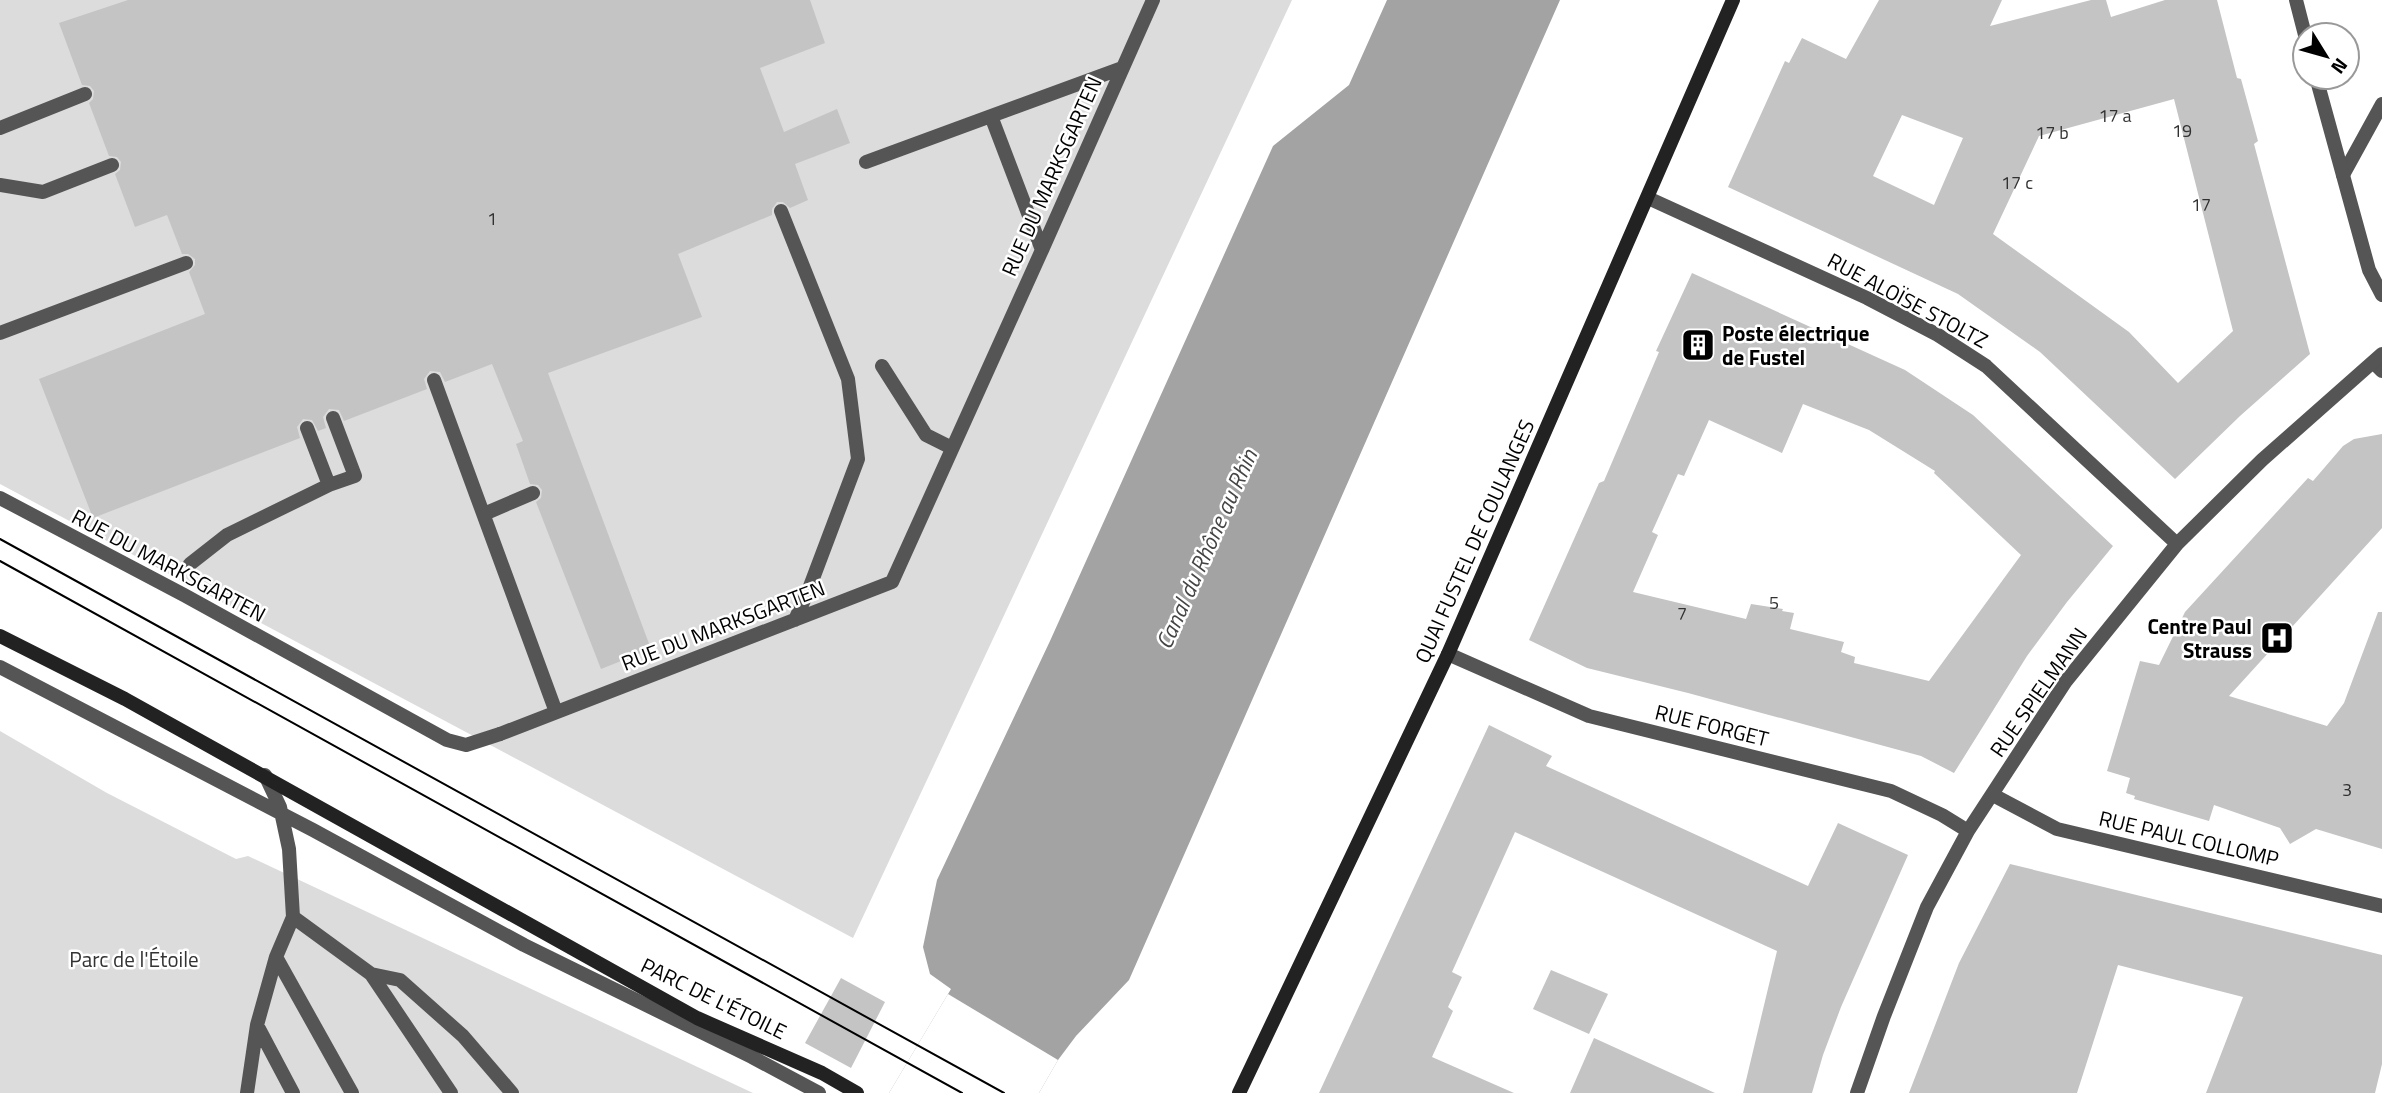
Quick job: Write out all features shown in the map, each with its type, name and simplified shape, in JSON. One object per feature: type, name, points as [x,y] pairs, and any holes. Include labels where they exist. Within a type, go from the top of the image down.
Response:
[{"type":"main road","name":"QUAI FUSTEL DE COULANGES","points":[[1239,1093],[1448,654],[1733,0]]},
{"type":"main road","name":"PARC DE L'ÉTOILE","points":[[0,636],[125,699],[265,775],[697,1018],[822,1073],[857,1093]]},
{"type":"street","name":"RUE DU MARKSGARTEN","points":[[0,498],[184,595],[447,740],[466,745],[892,582],[1153,0]]},
{"type":"street","points":[[2296,0],[2301,21]]},
{"type":"street","points":[[866,162],[1122,68]]},
{"type":"street","points":[[2320,91],[2369,270],[2382,295]]},
{"type":"street","points":[[0,128],[85,94]]},
{"type":"street","points":[[2343,175],[2382,104]]},
{"type":"street","points":[[991,116],[1042,250]]},
{"type":"street","points":[[0,185],[43,192],[112,164]]},
{"type":"street","name":"RUE ALOÏSE STOLTZ","points":[[1648,198],[1867,298],[1938,335],[1986,366],[2177,544]]},
{"type":"street","points":[[781,211],[848,379],[858,458],[794,620]]},
{"type":"street","points":[[0,333],[186,263]]},
{"type":"street","name":"RUE SPIELMANN","points":[[1857,1093],[1927,907],[1968,831],[2066,681],[2177,544],[2262,460],[2379,363]]},
{"type":"street","points":[[882,366],[926,435],[952,448]]},
{"type":"street","points":[[434,380],[556,712]]},
{"type":"street","points":[[190,564],[227,535],[329,485],[355,476],[333,418]]},
{"type":"street","points":[[307,428],[329,485]]},
{"type":"street","points":[[484,514],[533,493]]},
{"type":"street","name":"RUE FORGET","points":[[1448,654],[1589,716],[1891,791],[1942,815],[1968,831]]},
{"type":"street","points":[[0,667],[524,945],[752,1057],[817,1092]]},
{"type":"street","points":[[247,1093],[257,1025],[276,957],[293,917],[289,849],[282,815],[265,775]]},
{"type":"street","name":"RUE PAUL COLLOMP","points":[[1993,795],[2057,829],[2382,906]]},
{"type":"street","points":[[293,917],[371,974],[451,1093]]},
{"type":"street","points":[[276,957],[352,1093]]},
{"type":"street","points":[[371,974],[400,980],[463,1036],[512,1093]]},
{"type":"street","points":[[257,1025],[293,1093]]},
{"type":"green space","points":[[0,0],[1292,0],[853,938],[0,484]]},
{"type":"green space","name":"Parc de l'Étoile","points":[[0,731],[107,793],[236,859],[248,856],[753,1093],[0,1093]]},
{"type":"water","name":"Canal du Rhône au Rhin","points":[[1387,0],[1560,0],[1129,980],[1076,1036],[1039,1093],[889,1093],[951,989],[930,974],[923,947],[937,880],[1050,641],[1273,146],[1349,85]]},
{"type":"pier","points":[[948,994],[1058,1060],[1039,1093],[889,1093]]},
{"type":"building","points":[[128,0],[810,0],[825,43],[760,68],[784,132],[837,109],[850,143],[795,164],[808,200],[790,208],[783,202],[777,202],[772,209],[772,215],[678,254],[702,317],[548,373],[651,649],[601,669],[536,502],[541,498],[542,490],[538,485],[530,484],[516,444],[523,441],[492,364],[445,382],[440,372],[430,371],[424,379],[427,389],[344,421],[339,410],[329,409],[323,417],[326,428],[318,431],[312,420],[303,419],[297,427],[300,438],[93,518],[39,379],[205,314],[189,272],[195,265],[195,259],[188,254],[182,254],[167,215],[135,227],[115,174],[120,170],[121,162],[117,157],[109,156],[89,103],[93,99],[94,91],[90,86],[82,85],[59,23]]},
{"type":"building","points":[[1879,0],[2002,0],[1990,26],[2091,0],[2106,0],[2111,17],[2165,0],[2217,0],[2237,78],[2241,79],[2258,141],[2254,144],[2310,354],[2175,479],[2040,352],[1958,294],[1728,187],[1785,61],[1789,63],[1802,38],[1846,59]],"holes":[[[2174,99],[2233,331],[2178,383],[2129,332],[1993,234],[2039,136]],[[1902,115],[1963,138],[1934,205],[1873,176]]]},
{"type":"building","points":[[1692,273],[1905,370],[1973,415],[2113,546],[2027,656],[1954,773],[1921,756],[1587,668],[1529,640],[1599,483],[1604,481],[1659,352],[1656,351]],"holes":[[[1803,404],[1869,430],[1935,471],[1934,473],[2021,555],[1929,681],[1854,663],[1855,657],[1841,652],[1844,642],[1790,629],[1794,613],[1782,611],[1783,609],[1751,604],[1746,619],[1633,592],[1658,535],[1652,532],[1678,474],[1684,476],[1709,420],[1782,453]]]},
{"type":"building","name":"Centre Paul Strauss","points":[[2382,434],[2382,528],[2229,696],[2327,726],[2344,703],[2378,612],[2382,612],[2382,849],[2316,829],[2290,844],[2280,828],[2214,805],[2209,821],[2134,799],[2135,796],[2126,793],[2130,778],[2107,771],[2140,661],[2159,665],[2185,612],[2308,478],[2313,481],[2343,446],[2354,439]]},
{"type":"building","points":[[1489,725],[1552,756],[1546,766],[1808,886],[1838,823],[1908,855],[1841,1007],[1812,1093],[1743,1093],[1777,951],[1515,832],[1452,972],[1462,977],[1448,1007],[1453,1011],[1432,1057],[1514,1093],[1319,1093]]},
{"type":"building","points":[[2010,864],[2382,955],[2382,1064],[2375,1093],[2206,1093],[2243,997],[2118,965],[2077,1093],[1909,1093],[1959,963]]},
{"type":"building","points":[[1551,970],[1608,994],[1589,1034],[1533,1009]]},
{"type":"building","points":[[841,978],[885,1002],[851,1068],[805,1043]]},
{"type":"building","points":[[1594,1038],[1715,1093],[1570,1093]]},
{"type":"tram line","points":[[0,539],[1004,1093]]},
{"type":"tram line","points":[[0,561],[962,1093]]},
{"type":"place","name":"Poste électrique de Fustel","points":[[1698,345]]},
{"type":"place","name":"Centre Paul Strauss","points":[[2277,638]]}]
